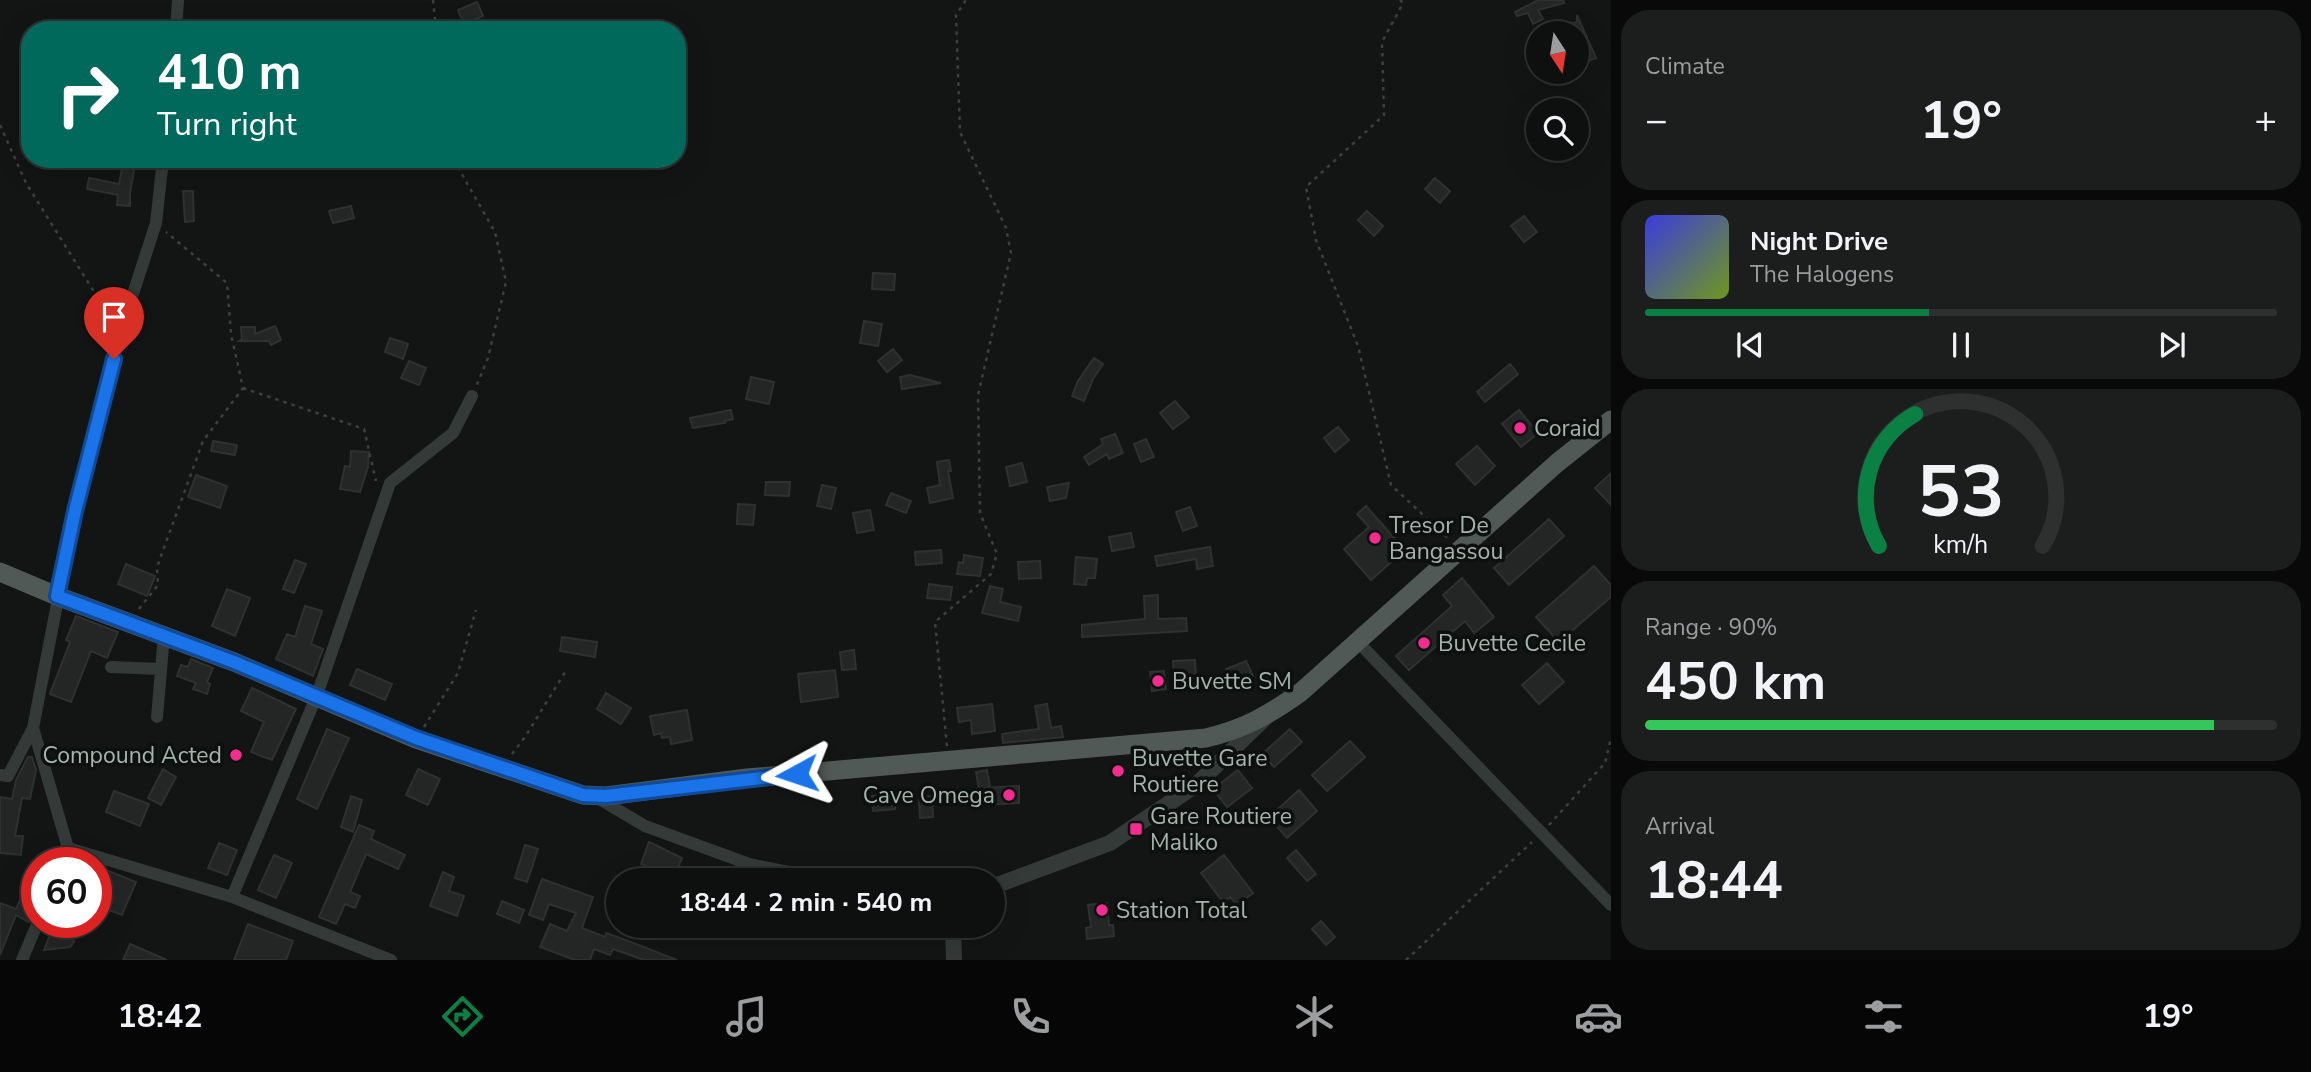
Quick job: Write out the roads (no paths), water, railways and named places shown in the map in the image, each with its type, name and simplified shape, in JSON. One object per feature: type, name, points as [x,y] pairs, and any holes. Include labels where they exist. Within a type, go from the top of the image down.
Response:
[{"type":"main road","points":[[0,572],[317,695],[416,738],[583,795],[595,796],[747,778],[1206,737],[1232,732],[1268,715],[1301,692],[1557,463],[1611,419]]},
{"type":"street","points":[[177,21],[178,0]]},
{"type":"street","points":[[0,775],[8,776],[33,728],[75,511],[120,334],[156,223],[162,168]]},
{"type":"street","points":[[232,897],[317,695],[390,484],[453,433],[472,396]]},
{"type":"street","points":[[157,717],[164,635]]},
{"type":"street","points":[[1358,642],[1611,905]]},
{"type":"street","points":[[111,667],[160,669]]},
{"type":"street","points":[[1005,882],[1110,843],[1195,785],[1268,715]]},
{"type":"street","points":[[33,728],[68,847]]},
{"type":"street","points":[[595,796],[645,826],[749,864],[769,868]]},
{"type":"street","points":[[112,861],[232,897],[391,960]]},
{"type":"street","points":[[22,960],[31,938]]},
{"type":"street","points":[[953,938],[954,960]]},
{"type":"place","name":"Coraid","points":[[1520,428]]},
{"type":"place","name":"Tresor De Bangassou","points":[[1375,538]]},
{"type":"place","name":"Buvette Cecile","points":[[1424,643]]},
{"type":"place","name":"Buvette SM","points":[[1158,681]]},
{"type":"place","name":"Compound Acted","points":[[236,755]]},
{"type":"place","name":"Buvette Gare Routiere","points":[[1118,771]]},
{"type":"place","name":"Cave Omega","points":[[1009,795]]},
{"type":"place","name":"Gare Routiere Maliko","points":[[1136,829]]},
{"type":"place","name":"Station Total","points":[[1102,910]]}]
